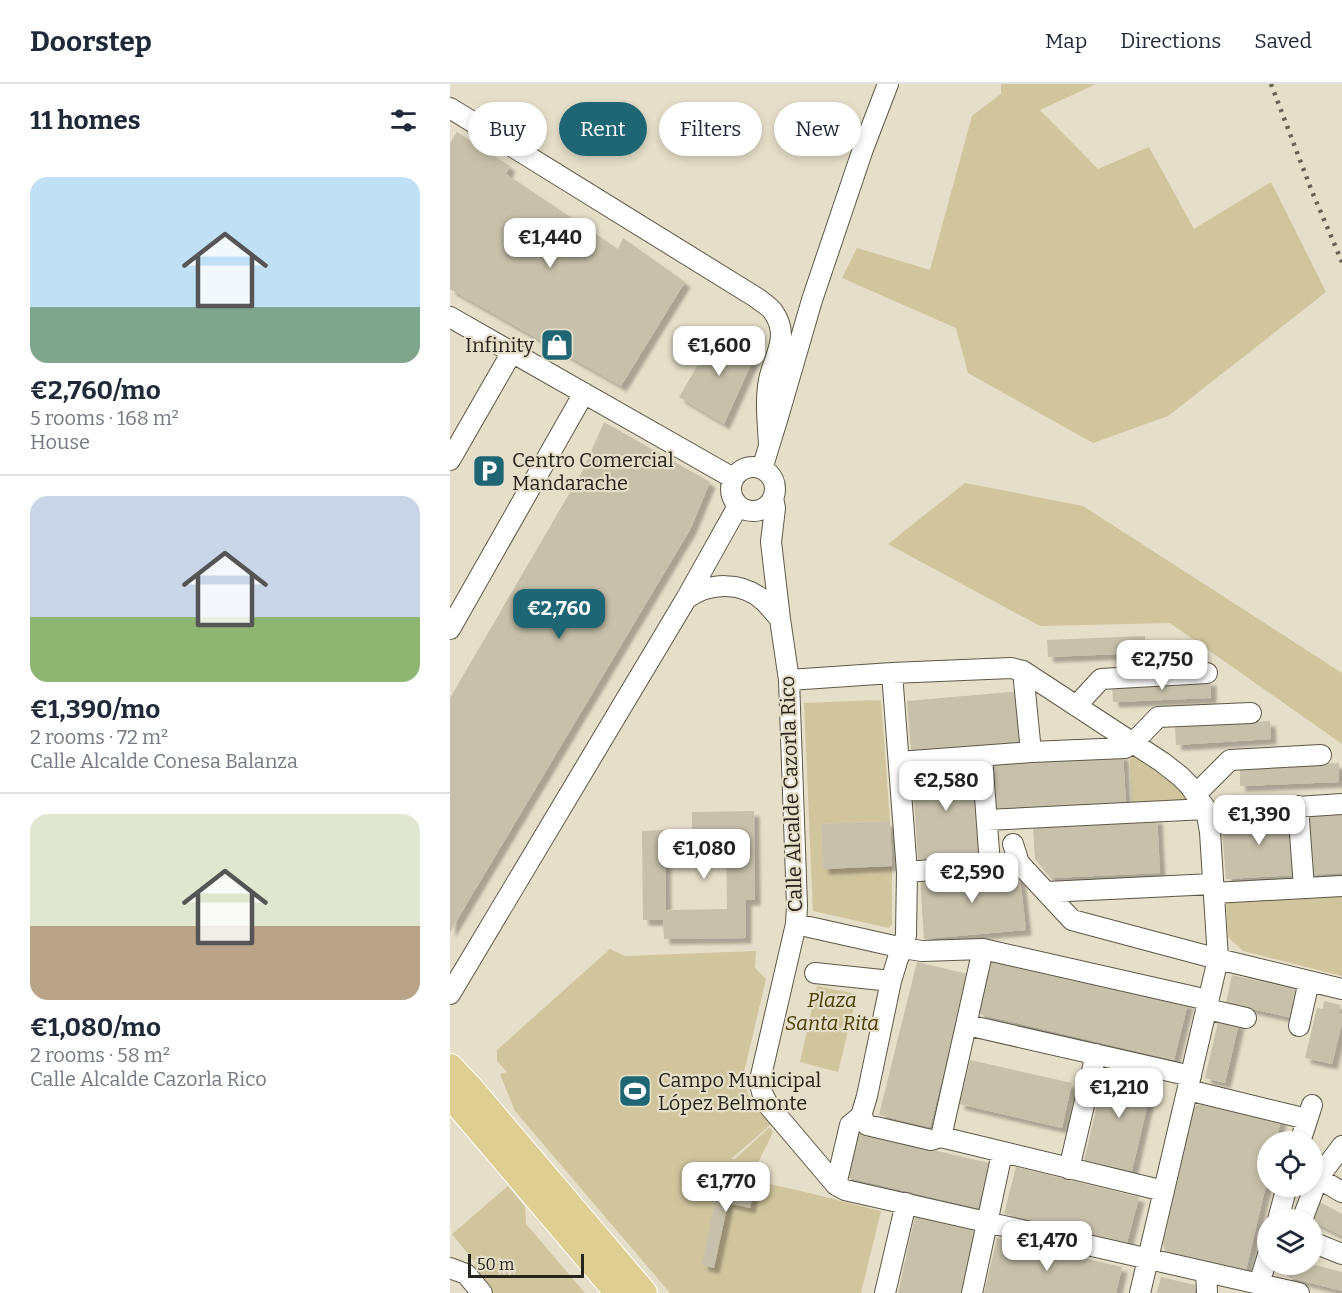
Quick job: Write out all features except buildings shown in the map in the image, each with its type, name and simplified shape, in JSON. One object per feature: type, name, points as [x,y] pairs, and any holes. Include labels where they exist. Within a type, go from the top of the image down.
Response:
[{"type":"main road","points":[[450,1048],[459,1058],[495,1119]]},
{"type":"main road","points":[[450,1067],[644,1293]]},
{"type":"main road","points":[[450,1095],[618,1293]]},
{"type":"street","points":[[762,469],[805,321],[863,149],[888,84]]},
{"type":"street","points":[[450,108],[757,298],[774,312],[781,328],[781,344],[770,380],[767,405],[769,445]]},
{"type":"street","points":[[450,317],[733,478]]},
{"type":"street","points":[[450,460],[512,352]]},
{"type":"street","points":[[452,621],[584,393]]},
{"type":"street","points":[[745,509],[760,510],[767,506],[773,498],[774,484],[771,477],[762,469],[749,467],[742,470],[733,478],[731,495],[771,542]]},
{"type":"street","points":[[771,542],[775,508],[773,498]]},
{"type":"street","points":[[450,994],[686,599],[745,509]]},
{"type":"street","name":"Calle Alcalde Cazorla Rico","points":[[771,542],[789,680],[797,906],[796,924],[760,1088],[769,1106],[836,1185]]},
{"type":"street","points":[[686,599],[705,588],[734,587],[763,600],[780,619]]},
{"type":"street","points":[[789,680],[1011,668],[1023,671],[1180,776],[1207,805]]},
{"type":"street","points":[[1023,671],[1031,752]]},
{"type":"street","points":[[892,673],[907,872],[908,918],[903,948],[891,981],[867,1096],[856,1120],[836,1185],[860,1193],[1299,1293]]},
{"type":"street","points":[[1077,706],[1101,679],[1207,674]]},
{"type":"street","points":[[899,762],[1031,752],[1125,748],[1133,743],[1158,717],[1251,713]]},
{"type":"street","points":[[1140,1293],[1218,959],[1207,805],[1230,760],[1321,755]]},
{"type":"street","points":[[982,756],[990,866]]},
{"type":"street","points":[[987,820],[1207,805],[1342,804]]},
{"type":"street","points":[[1298,806],[1304,888]]},
{"type":"street","points":[[1013,844],[1019,863],[1072,920],[1342,989]]},
{"type":"street","points":[[907,872],[1019,863]]},
{"type":"street","points":[[1047,892],[1342,886]]},
{"type":"street","points":[[796,924],[922,951],[983,949],[1208,1005],[1246,1018]]},
{"type":"street","points":[[941,1137],[983,949]]},
{"type":"street","points":[[815,973],[891,981]]},
{"type":"street","points":[[1299,1026],[1309,981]]},
{"type":"street","points":[[967,1025],[1096,1054],[1189,1083],[1309,1112],[1303,1131]]},
{"type":"street","points":[[1069,1168],[1096,1054]]},
{"type":"street","points":[[856,1120],[867,1125],[931,1140],[941,1137],[1164,1191]]},
{"type":"street","points":[[1323,1171],[1342,1146]]},
{"type":"street","points":[[972,1293],[1002,1153]]},
{"type":"street","points":[[1323,1181],[1342,1192]]},
{"type":"street","points":[[885,1293],[906,1203]]},
{"type":"street","points":[[1323,1246],[1342,1254]]},
{"type":"street","points":[[450,1268],[465,1274],[482,1293]]},
{"type":"street","points":[[1206,1272],[1207,1293]]},
{"type":"street","points":[[1259,1284],[1262,1275]]},
{"type":"green space","points":[[1001,84],[1096,84],[1040,110],[1098,169],[1149,147],[1194,229],[1271,182],[1326,292],[1168,416],[1093,443],[968,373],[956,328],[842,278],[857,248],[930,270],[972,116],[1001,94]]},
{"type":"green space","points":[[965,483],[1083,506],[1342,673],[1342,744],[1170,623],[1040,626],[888,544]]},
{"type":"green space","points":[[881,700],[890,821],[821,824],[823,869],[892,866],[892,924],[889,928],[813,911],[804,703]]},
{"type":"green space","points":[[1132,755],[1177,787],[1190,803],[1132,805],[1130,759]]},
{"type":"green space","points":[[1342,895],[1342,976],[1243,951],[1228,937],[1226,903]]},
{"type":"green space","name":"Campo Municipal López Belmonte","points":[[610,949],[625,956],[756,951],[755,968],[766,979],[743,1076],[748,1095],[771,1124],[731,1159],[735,1159],[770,1127],[773,1132],[756,1167],[756,1181],[881,1211],[861,1293],[670,1293],[515,1111],[500,1074],[507,1072],[497,1061],[497,1050]]},
{"type":"green space","name":"Plaza Santa Rita","points":[[817,986],[857,994],[838,1072],[800,1062]]},
{"type":"green space","points":[[508,1186],[525,1207],[526,1224],[585,1293],[482,1293],[466,1274],[476,1264],[452,1234]]},
{"type":"railway","points":[[1271,84],[1342,262]]},
{"type":"place","name":"Infinity","points":[[557,345]]},
{"type":"place","name":"Centro Comercial Mandarache","points":[[489,471]]},
{"type":"place","name":"Campo Municipal López Belmonte","points":[[635,1091]]}]
